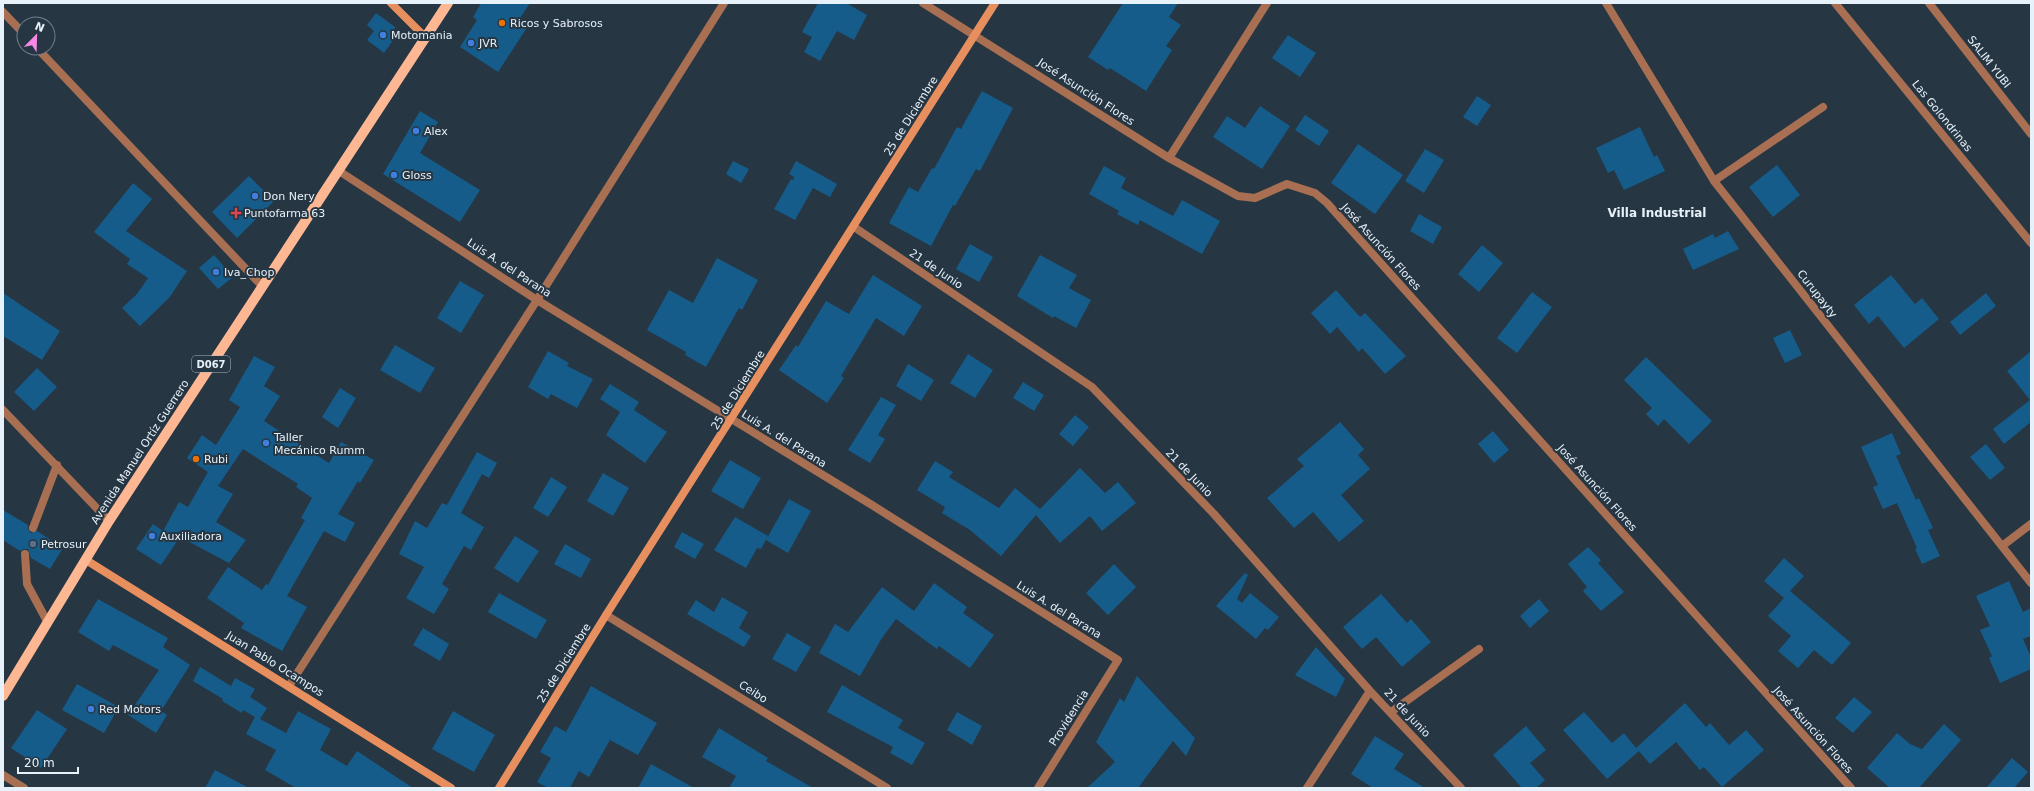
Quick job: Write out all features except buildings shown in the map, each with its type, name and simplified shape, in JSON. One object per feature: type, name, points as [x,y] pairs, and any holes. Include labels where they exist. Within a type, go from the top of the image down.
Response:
[{"type":"main road","name":"Avenida Manuel Ortíz Guerrero","points":[[3,696],[109,521],[448,3]]},
{"type":"street","points":[[391,3],[426,38]]},
{"type":"street","points":[[289,686],[537,300],[724,3]]},
{"type":"street","name":"José Asunción Flores","points":[[923,3],[975,34],[1169,158],[1238,196],[1255,198],[1278,188],[1290,185],[1315,193],[1327,203],[1851,788]]},
{"type":"street","name":"25 de Diciembre","points":[[499,788],[606,615],[995,3]]},
{"type":"street","points":[[1169,158],[1267,3]]},
{"type":"street","name":"Curupayty","points":[[1606,3],[1714,182],[2031,583]]},
{"type":"street","name":"Las Golondrinas","points":[[1835,3],[2031,243]]},
{"type":"street","name":"SALIM YUBI","points":[[1929,3],[2031,134]]},
{"type":"street","points":[[3,12],[16,26]]},
{"type":"street","points":[[45,56],[262,286]]},
{"type":"street","points":[[1714,182],[1823,107]]},
{"type":"street","name":"Luis A. del Parana","points":[[339,171],[537,300],[732,419],[1118,660]]},
{"type":"street","name":"21 de Junio","points":[[854,227],[1092,387],[1214,514],[1370,691],[1461,788]]},
{"type":"street","points":[[3,410],[109,521]]},
{"type":"street","points":[[33,528],[57,465]]},
{"type":"street","points":[[2002,546],[2031,524]]},
{"type":"street","points":[[25,554],[27,584],[48,623]]},
{"type":"street","name":"Juan Pablo Ocampos","points":[[86,560],[451,788]]},
{"type":"street","name":"Ceibo","points":[[606,615],[887,788]]},
{"type":"street","points":[[1390,712],[1479,649]]},
{"type":"street","name":"Providencia","points":[[1038,788],[1118,660]]},
{"type":"street","points":[[1307,788],[1370,691]]},
{"type":"street","points":[[3,775],[24,788]]},
{"type":"place","name":"Ricos y Sabrosos","points":[[502,23]]},
{"type":"place","name":"Motomania","points":[[383,35]]},
{"type":"place","name":"JVR","points":[[471,43]]},
{"type":"place","name":"Alex","points":[[416,131]]},
{"type":"place","name":"Gloss","points":[[394,175]]},
{"type":"place","name":"Don Nery","points":[[255,196]]},
{"type":"place","name":"Puntofarma 63","points":[[236,213]]},
{"type":"place","name":"Iva_Chop","points":[[216,272]]},
{"type":"place","name":"Taller Mecánico Rumm","points":[[266,443]]},
{"type":"place","name":"Rubi","points":[[196,459]]},
{"type":"place","name":"Auxiliadora","points":[[152,536]]},
{"type":"place","name":"Petrosur","points":[[33,544]]},
{"type":"place","name":"Red Motors","points":[[91,709]]},
{"type":"district","name":"Villa Industrial","points":[[1657,213]]}]
